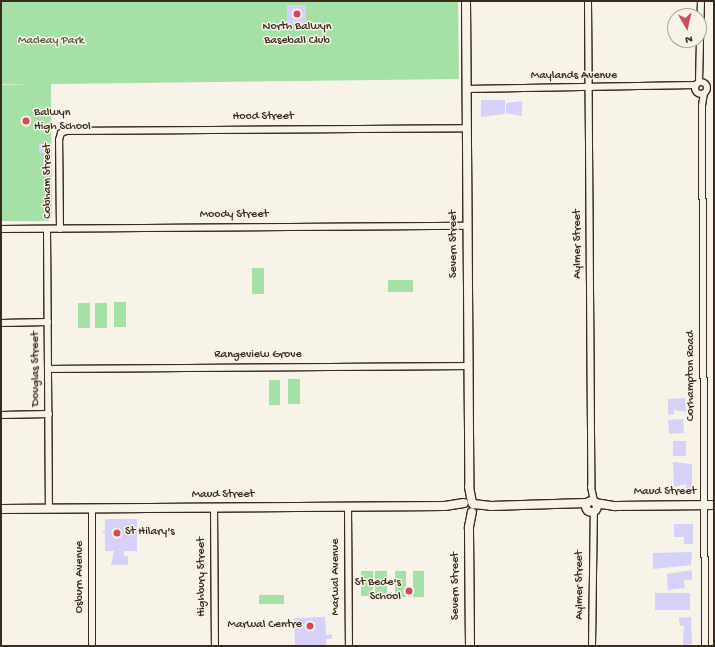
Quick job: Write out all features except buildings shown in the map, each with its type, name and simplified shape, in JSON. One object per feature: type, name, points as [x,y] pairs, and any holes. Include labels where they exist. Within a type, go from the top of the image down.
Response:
[{"type":"street","name":"Severn Street","points":[[466,1],[470,646]]},
{"type":"street","name":"Aylmer Street","points":[[588,1],[592,646]]},
{"type":"street","name":"Corhampton Road","points":[[701,1],[705,646]]},
{"type":"street","name":"Maylands Avenue","points":[[466,89],[714,88]]},
{"type":"street","name":"Hood Street","points":[[61,133],[69,131],[466,128]]},
{"type":"street","name":"Cobham Street","points":[[60,228],[61,133]]},
{"type":"street","name":"Moody Street","points":[[1,229],[467,226]]},
{"type":"street","name":"Douglas Street","points":[[47,229],[49,509]]},
{"type":"street","points":[[1,323],[48,322]]},
{"type":"street","name":"Rangeview Grove","points":[[48,368],[468,366]]},
{"type":"street","points":[[1,415],[49,414]]},
{"type":"street","name":"Maud Street","points":[[1,509],[714,505]]},
{"type":"street","name":"Marwal Avenue","points":[[348,507],[349,646]]},
{"type":"street","name":"Osburn Avenue","points":[[92,508],[92,646]]},
{"type":"street","name":"Highbury Street","points":[[214,508],[214,646]]},
{"type":"green space","name":"Macleay Park","points":[[1,1],[458,1],[459,79],[51,84],[52,217],[48,221],[1,221],[1,85],[29,84],[1,84]]},
{"type":"green space","points":[[252,268],[264,268],[264,294],[252,294]]},
{"type":"green space","points":[[388,280],[413,280],[413,292],[388,292]]},
{"type":"green space","points":[[114,302],[126,302],[126,327],[114,327]]},
{"type":"green space","points":[[78,303],[90,303],[90,328],[78,328]]},
{"type":"green space","points":[[95,303],[107,303],[107,328],[95,328]]},
{"type":"green space","points":[[288,379],[300,379],[300,404],[288,404]]},
{"type":"green space","points":[[269,380],[280,380],[280,405],[269,405]]},
{"type":"green space","points":[[361,571],[373,571],[373,596],[361,596]]},
{"type":"green space","points":[[375,571],[387,571],[387,596],[375,596]]},
{"type":"green space","points":[[395,571],[406,571],[406,597],[395,597]]},
{"type":"green space","points":[[413,571],[424,571],[424,597],[413,597]]},
{"type":"green space","points":[[259,595],[284,595],[284,604],[259,604]]},
{"type":"place","name":"North Balwyn Baseball Club","points":[[297,14]]},
{"type":"place","name":"Balwyn High School","points":[[26,121]]},
{"type":"place","name":"St Hilary's","points":[[117,533]]},
{"type":"place","name":"St Bede's School","points":[[409,591]]},
{"type":"place","name":"Marwal Centre","points":[[310,626]]}]
